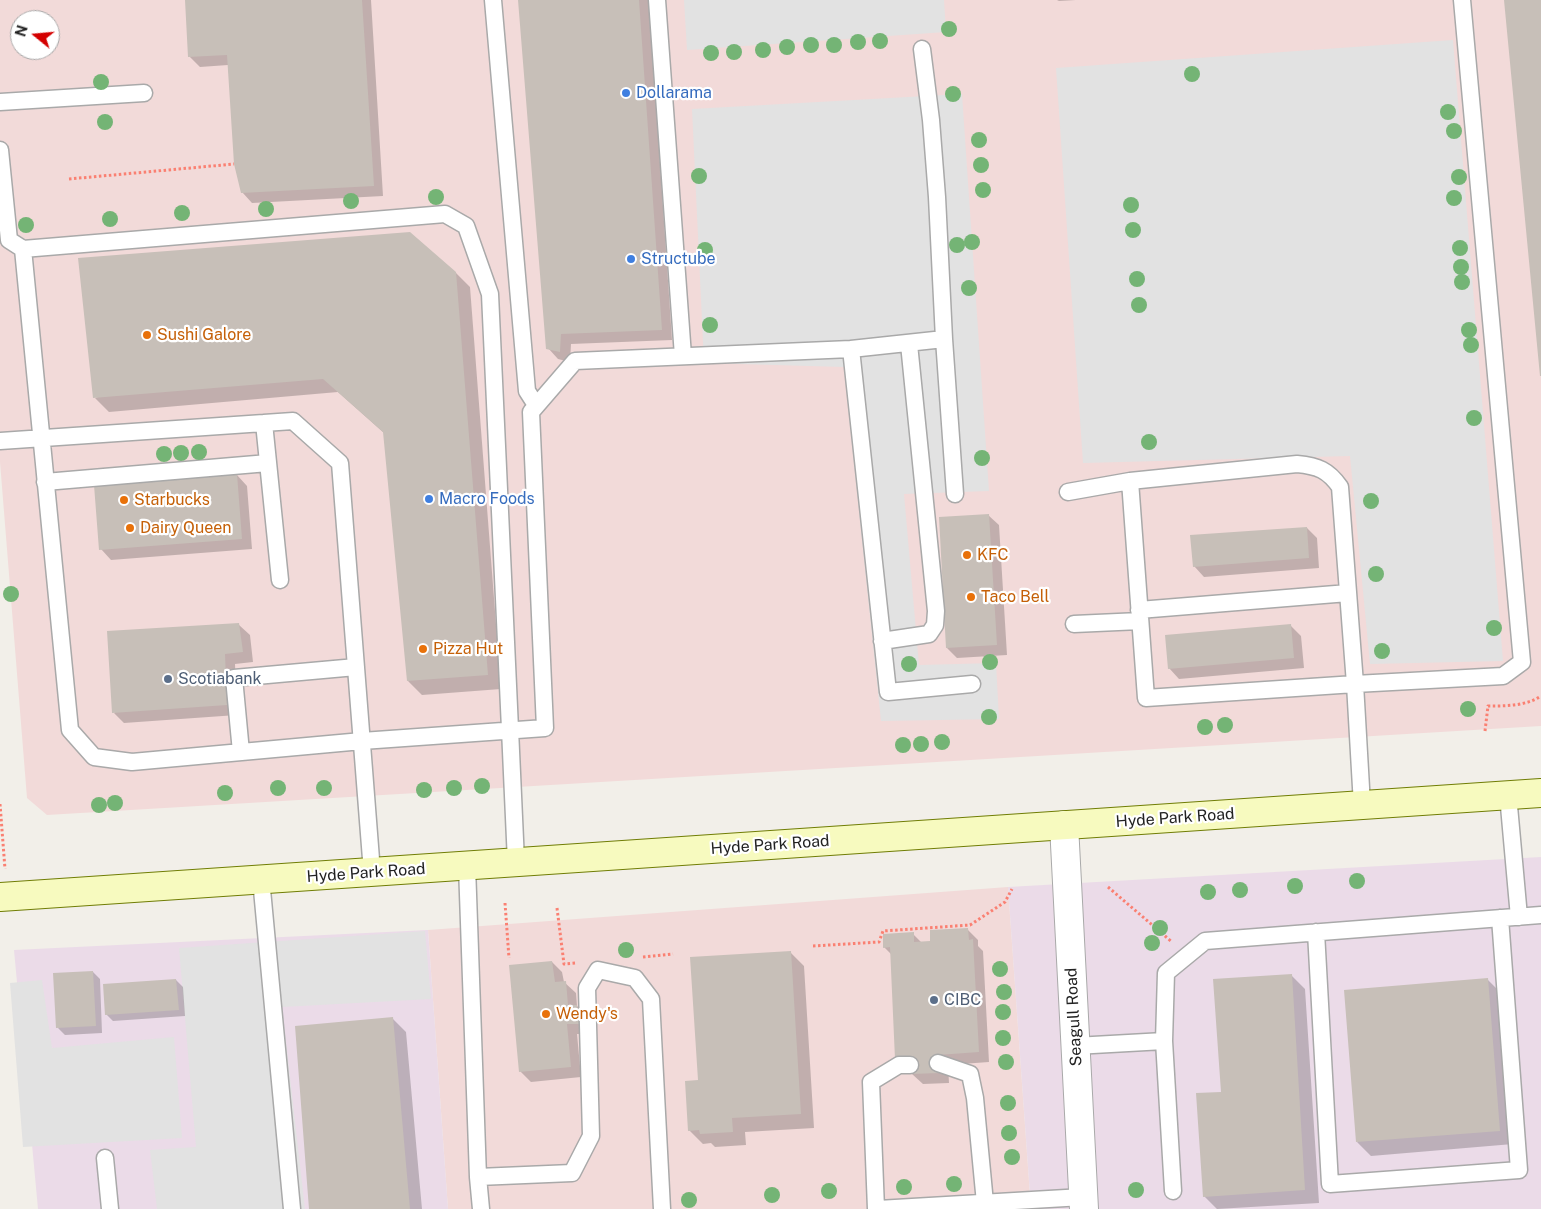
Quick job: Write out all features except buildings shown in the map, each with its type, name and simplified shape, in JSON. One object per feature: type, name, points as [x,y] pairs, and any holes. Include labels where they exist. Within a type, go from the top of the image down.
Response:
[{"type":"main road","name":"Hyde Park Road","points":[[4,897],[1541,793]]},
{"type":"street","name":"Seagull Road","points":[[1064,825],[1084,1203]]},
{"type":"lane","points":[[492,0],[527,391],[536,405]]},
{"type":"lane","points":[[657,0],[683,356]]},
{"type":"lane","points":[[1130,481],[1146,698],[1503,676],[1522,662],[1462,0]]},
{"type":"lane","points":[[922,49],[931,120],[937,197],[944,339],[955,494]]},
{"type":"lane","points":[[0,102],[144,93]]},
{"type":"lane","points":[[0,150],[9,240],[23,249],[445,214],[466,226],[490,294],[516,862]]},
{"type":"lane","points":[[23,249],[70,730],[94,757],[132,762],[362,741],[545,728],[531,412],[575,361],[851,349],[944,339]]},
{"type":"lane","points":[[882,641],[929,634],[935,625],[936,611],[909,344]]},
{"type":"lane","points":[[851,349],[888,692],[972,684]]},
{"type":"lane","points":[[0,441],[293,421],[340,463],[372,872]]},
{"type":"lane","points":[[264,423],[280,580]]},
{"type":"lane","points":[[45,482],[268,463]]},
{"type":"lane","points":[[1068,492],[1130,481],[1297,464],[1315,466],[1332,477],[1340,487],[1362,805]]},
{"type":"lane","points":[[1074,624],[1140,615],[1348,593]]},
{"type":"lane","points":[[241,752],[234,678],[356,667]]},
{"type":"lane","points":[[1508,796],[1519,917]]},
{"type":"lane","points":[[467,866],[478,1177],[481,1209]]},
{"type":"lane","points":[[261,879],[292,1209]]},
{"type":"lane","points":[[1173,1191],[1164,1041],[1166,973],[1205,941],[1541,915]]},
{"type":"lane","points":[[1316,932],[1330,1184],[1519,1170],[1500,918]]},
{"type":"lane","points":[[478,1177],[572,1172],[591,1136],[587,988],[598,970],[635,978],[651,999],[662,1209]]},
{"type":"lane","points":[[1075,1046],[1164,1041]]},
{"type":"lane","points":[[938,1063],[970,1074],[975,1098],[984,1203]]},
{"type":"lane","points":[[910,1065],[899,1065],[871,1082],[877,1209],[984,1203],[1084,1203]]},
{"type":"lane","points":[[105,1158],[110,1209]]},
{"type":"path","points":[[69,179],[234,164]]},
{"type":"path","points":[[1485,731],[1488,706],[1507,706],[1533,702],[1541,696]]},
{"type":"path","points":[[0,804],[4,897]]},
{"type":"path","points":[[1108,886],[1187,955]]},
{"type":"path","points":[[813,946],[879,942],[883,931],[970,925],[1005,902],[1012,889]]},
{"type":"path","points":[[505,903],[509,958]]},
{"type":"shaded area","points":[[0,0],[1541,0],[1541,726],[47,815],[27,798],[0,462]]},
{"type":"shaded area","points":[[684,0],[944,0],[946,32],[687,50]]},
{"type":"shaded area","points":[[1453,40],[1503,661],[1370,664],[1350,456],[1083,463],[1056,68]]},
{"type":"shaded area","points":[[962,94],[989,491],[904,494],[919,665],[996,663],[999,719],[881,721],[844,367],[704,363],[692,109]]},
{"type":"shaded area","points":[[1541,857],[1541,1209],[1031,1209],[1008,887]]},
{"type":"shaded area","points":[[1008,887],[1031,1209],[448,1209],[428,930]]},
{"type":"shaded area","points":[[428,930],[448,1209],[38,1209],[14,950]]},
{"type":"shaded area","points":[[425,931],[431,999],[282,1007],[305,1209],[157,1209],[150,1150],[196,1147],[179,948]]},
{"type":"shaded area","points":[[42,980],[52,1048],[174,1037],[182,1138],[23,1147],[10,983]]},
{"type":"place","name":"Dollarama","points":[[626,93]]},
{"type":"place","name":"Structube","points":[[631,259]]},
{"type":"place","name":"Sushi Galore","points":[[147,335]]},
{"type":"place","name":"Macro Foods","points":[[429,499]]},
{"type":"place","name":"Starbucks","points":[[124,500]]},
{"type":"place","name":"Dairy Queen","points":[[130,528]]},
{"type":"place","name":"KFC","points":[[967,555]]},
{"type":"place","name":"Taco Bell","points":[[971,597]]},
{"type":"place","name":"Pizza Hut","points":[[423,649]]},
{"type":"place","name":"Scotiabank","points":[[168,679]]},
{"type":"place","name":"CIBC","points":[[934,1000]]},
{"type":"place","name":"Wendy's","points":[[546,1014]]}]
